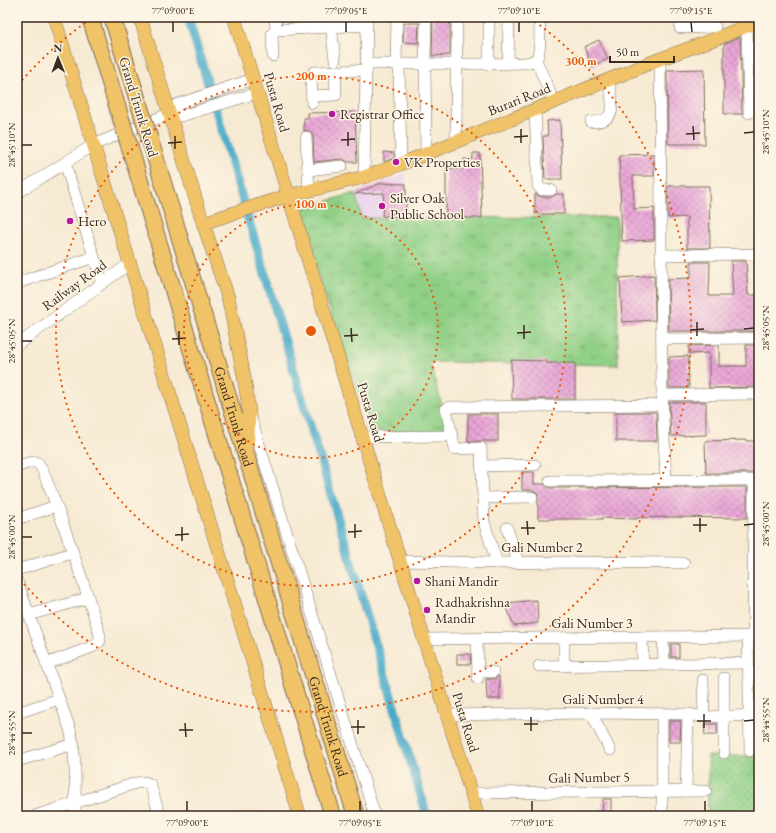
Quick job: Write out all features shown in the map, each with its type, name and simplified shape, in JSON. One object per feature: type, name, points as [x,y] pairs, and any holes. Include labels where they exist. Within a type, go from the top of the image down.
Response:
[{"type":"highway","name":"Grand Trunk Road","points":[[90,17],[333,816]]},
{"type":"highway","name":"Grand Trunk Road","points":[[112,17],[356,816]]},
{"type":"main road","points":[[54,17],[300,816]]},
{"type":"main road","points":[[140,17],[172,112],[203,223],[228,297],[244,376],[249,411],[248,438],[245,452]]},
{"type":"main road","name":"Pusta Road","points":[[234,17],[257,93],[281,198],[362,437],[478,816]]},
{"type":"main road","name":"Burari Road","points":[[203,223],[281,198],[364,177],[401,164],[660,59],[715,28],[753,24]]},
{"type":"street","points":[[275,17],[276,30]]},
{"type":"street","points":[[397,17],[397,64],[401,164]]},
{"type":"street","points":[[426,17],[426,154]]},
{"type":"street","points":[[456,142],[457,17]]},
{"type":"street","points":[[488,17],[489,64]]},
{"type":"street","points":[[508,63],[509,17]]},
{"type":"street","points":[[540,17],[539,50],[536,60],[554,102]]},
{"type":"street","points":[[273,56],[272,34],[276,30],[331,22],[367,21],[364,177]]},
{"type":"street","points":[[331,22],[335,60]]},
{"type":"street","points":[[749,113],[753,24]]},
{"type":"street","points":[[680,28],[715,28]]},
{"type":"street","points":[[660,59],[662,400],[666,480]]},
{"type":"street","points":[[335,71],[336,95],[312,100],[311,77],[314,72],[397,64],[489,64],[536,60]]},
{"type":"street","points":[[17,193],[93,145],[172,112],[176,106],[253,79]]},
{"type":"street","points":[[591,122],[604,120],[611,115],[612,110],[609,80]]},
{"type":"street","points":[[172,112],[181,116],[257,93]]},
{"type":"street","points":[[535,110],[538,186],[542,190],[551,190]]},
{"type":"street","points":[[306,137],[310,190]]},
{"type":"street","points":[[65,163],[102,284]]},
{"type":"street","points":[[308,170],[342,166]]},
{"type":"street","points":[[661,255],[759,254]]},
{"type":"street","points":[[17,283],[94,257]]},
{"type":"street","name":"Railway Road","points":[[17,345],[129,264]]},
{"type":"street","points":[[662,339],[759,338]]},
{"type":"street","points":[[497,562],[484,522],[481,448],[454,448],[446,412],[446,409],[449,407],[662,400],[759,394]]},
{"type":"street","points":[[249,411],[375,816]]},
{"type":"street","points":[[362,437],[452,436]]},
{"type":"street","points":[[17,467],[30,462],[39,464],[56,506],[99,631],[100,641],[92,647],[46,664]]},
{"type":"street","points":[[482,466],[535,465]]},
{"type":"street","points":[[550,481],[756,480],[756,559],[753,636],[749,663],[755,716],[750,751]]},
{"type":"street","points":[[482,498],[532,496]]},
{"type":"street","points":[[17,518],[56,506]]},
{"type":"street","points":[[507,528],[518,562]]},
{"type":"street","points":[[17,570],[72,553]]},
{"type":"street","name":"Gali Number 2","points":[[400,561],[684,563]]},
{"type":"street","points":[[17,581],[74,744],[75,816]]},
{"type":"street","points":[[17,615],[29,614],[88,598]]},
{"type":"street","name":"Gali Number 3","points":[[424,639],[753,636]]},
{"type":"street","points":[[642,637],[643,665]]},
{"type":"street","points":[[663,637],[664,664]]},
{"type":"street","points":[[564,638],[564,666]]},
{"type":"street","points":[[477,639],[478,675],[493,672]]},
{"type":"street","points":[[539,666],[749,663]]},
{"type":"street","points":[[724,678],[724,753]]},
{"type":"street","points":[[703,680],[704,717]]},
{"type":"street","points":[[17,713],[59,699]]},
{"type":"street","points":[[591,713],[610,750]]},
{"type":"street","name":"Gali Number 4","points":[[447,715],[591,713],[688,714],[704,717],[755,716]]},
{"type":"street","points":[[662,714],[662,816]]},
{"type":"street","points":[[686,791],[688,714]]},
{"type":"street","points":[[17,762],[74,744]]},
{"type":"street","points":[[35,816],[136,783],[145,782],[150,784],[160,816]]},
{"type":"street","name":"Gali Number 5","points":[[471,793],[706,791]]},
{"type":"shaded area","name":"Silver Oak Public School","points":[[406,173],[406,218],[362,218],[355,193]]},
{"type":"green space","points":[[355,193],[362,218],[617,217],[618,365],[430,362],[450,434],[371,431],[296,210]]},
{"type":"green space","points":[[708,756],[759,756],[759,816],[708,816]]},
{"type":"building","points":[[433,17],[450,17],[450,55],[432,56]]},
{"type":"building","points":[[404,23],[419,23],[418,43],[403,42]]},
{"type":"building","points":[[754,36],[759,36],[759,54],[755,54]]},
{"type":"building","points":[[740,37],[742,114],[724,114],[724,44]]},
{"type":"building","points":[[599,40],[608,59],[592,66],[584,47]]},
{"type":"building","points":[[704,69],[705,144],[668,144],[667,70]]},
{"type":"building","points":[[355,112],[357,162],[348,162],[341,159],[314,162],[313,136],[309,131],[304,130],[304,118],[308,118],[308,113]]},
{"type":"building","points":[[560,120],[562,179],[545,179],[543,136],[548,136],[547,121]]},
{"type":"building","points":[[384,152],[394,153],[394,158],[384,162]]},
{"type":"building","points":[[473,153],[480,153],[482,218],[446,218],[446,169],[464,169],[464,159],[473,159]]},
{"type":"building","points":[[654,154],[654,176],[633,176],[634,209],[654,208],[654,240],[622,241],[619,155]]},
{"type":"building","points":[[381,183],[406,184],[406,217],[382,216],[384,193],[355,194]]},
{"type":"building","points":[[668,186],[709,186],[710,248],[687,248],[687,217],[668,218]]},
{"type":"building","points":[[535,194],[542,197],[551,197],[557,194],[564,194],[564,214],[535,214]]},
{"type":"building","points":[[731,261],[746,261],[748,295],[759,295],[759,331],[669,331],[668,279],[691,278],[691,262],[710,262],[709,296],[733,296]]},
{"type":"building","points":[[654,275],[655,320],[622,322],[620,278]]},
{"type":"building","points":[[719,345],[719,366],[746,366],[746,345],[759,345],[759,387],[709,388],[709,353],[689,354],[689,346]]},
{"type":"building","points":[[688,356],[689,388],[669,388],[669,357]]},
{"type":"building","points":[[511,360],[546,361],[546,363],[575,363],[575,399],[512,399]]},
{"type":"building","points":[[669,402],[706,402],[706,435],[671,436]]},
{"type":"building","points":[[616,412],[656,412],[657,441],[616,441]]},
{"type":"building","points":[[468,414],[498,414],[498,441],[468,441]]},
{"type":"building","points":[[705,441],[759,441],[759,473],[706,473]]},
{"type":"building","points":[[522,472],[534,472],[534,484],[544,484],[550,488],[747,487],[747,518],[666,517],[637,519],[538,519],[538,494],[532,490],[522,490]]},
{"type":"building","points":[[537,600],[538,623],[514,626],[505,603]]},
{"type":"building","points":[[671,644],[679,644],[679,657],[671,657]]},
{"type":"building","points":[[457,654],[470,654],[471,664],[457,664]]},
{"type":"building","points":[[499,676],[500,699],[487,699],[486,679],[493,679]]},
{"type":"building","points":[[669,721],[681,721],[680,742],[669,742]]},
{"type":"building","points":[[704,724],[717,724],[717,735],[705,735]]},
{"type":"building","points":[[603,799],[611,799],[611,816],[602,816]]},
{"type":"waterway","points":[[188,17],[427,816]]},
{"type":"place","name":"Registrar Office","points":[[332,114]]},
{"type":"place","name":"VK Properties","points":[[396,162]]},
{"type":"place","name":"Silver Oak Public School","points":[[382,206]]},
{"type":"place","name":"Hero","points":[[70,221]]},
{"type":"place","name":"Shani Mandir","points":[[417,581]]},
{"type":"place","name":"Radhakrishna Mandir","points":[[427,610]]}]
